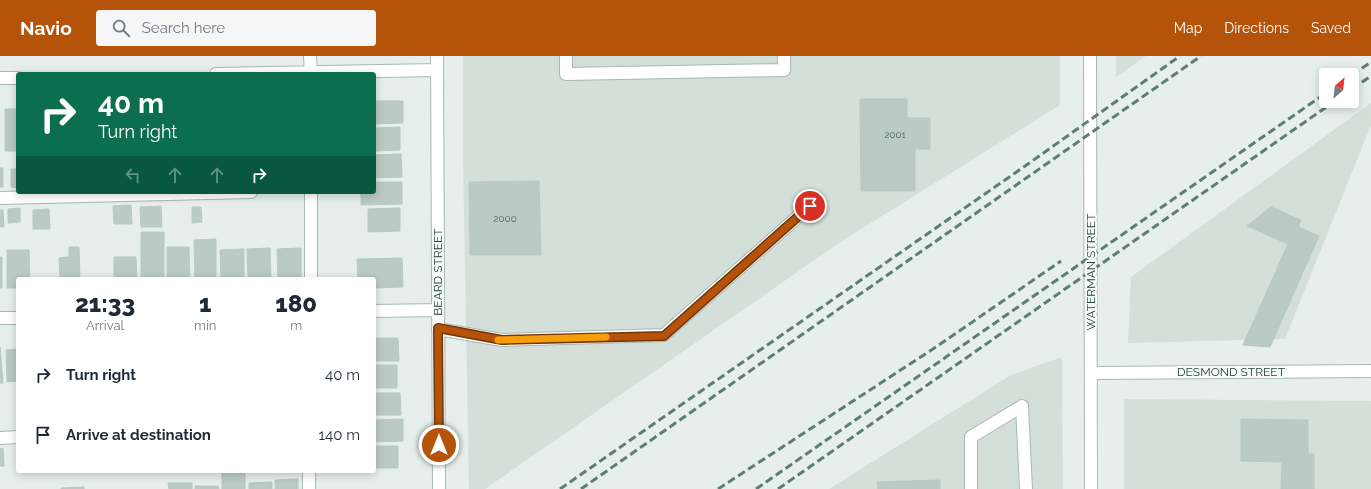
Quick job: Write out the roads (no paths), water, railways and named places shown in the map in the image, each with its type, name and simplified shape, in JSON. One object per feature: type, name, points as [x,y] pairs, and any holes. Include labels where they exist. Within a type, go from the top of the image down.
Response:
[{"type":"street","points":[[310,56],[311,72]]},
{"type":"street","name":"BEARD STREET","points":[[437,56],[439,489]]},
{"type":"street","points":[[566,56],[566,74],[784,70],[784,56]]},
{"type":"street","name":"WATERMAN STREET","points":[[1090,56],[1091,489]]},
{"type":"street","points":[[353,72],[437,70]]},
{"type":"street","points":[[0,78],[16,78]]},
{"type":"street","points":[[0,198],[167,194]]},
{"type":"street","points":[[311,194],[311,277]]},
{"type":"street","points":[[438,328],[502,340],[664,336],[810,206]]},
{"type":"street","points":[[376,311],[438,310]]},
{"type":"street","points":[[0,318],[16,318]]},
{"type":"street","name":"DESMOND STREET","points":[[1091,373],[1371,371]]},
{"type":"street","points":[[971,489],[971,437],[1022,406],[1026,489]]},
{"type":"street","points":[[0,438],[16,437]]},
{"type":"street","points":[[309,473],[309,489]]},
{"type":"railway","points":[[560,489],[1028,164],[1180,56]]},
{"type":"railway","points":[[581,489],[1201,56]]},
{"type":"railway","points":[[1359,70],[1371,62]]},
{"type":"railway","points":[[1359,84],[1371,76]]},
{"type":"railway","points":[[756,489],[1319,98]]},
{"type":"railway","points":[[778,489],[1325,108]]},
{"type":"railway","points":[[718,489],[936,347],[1061,261]]}]
